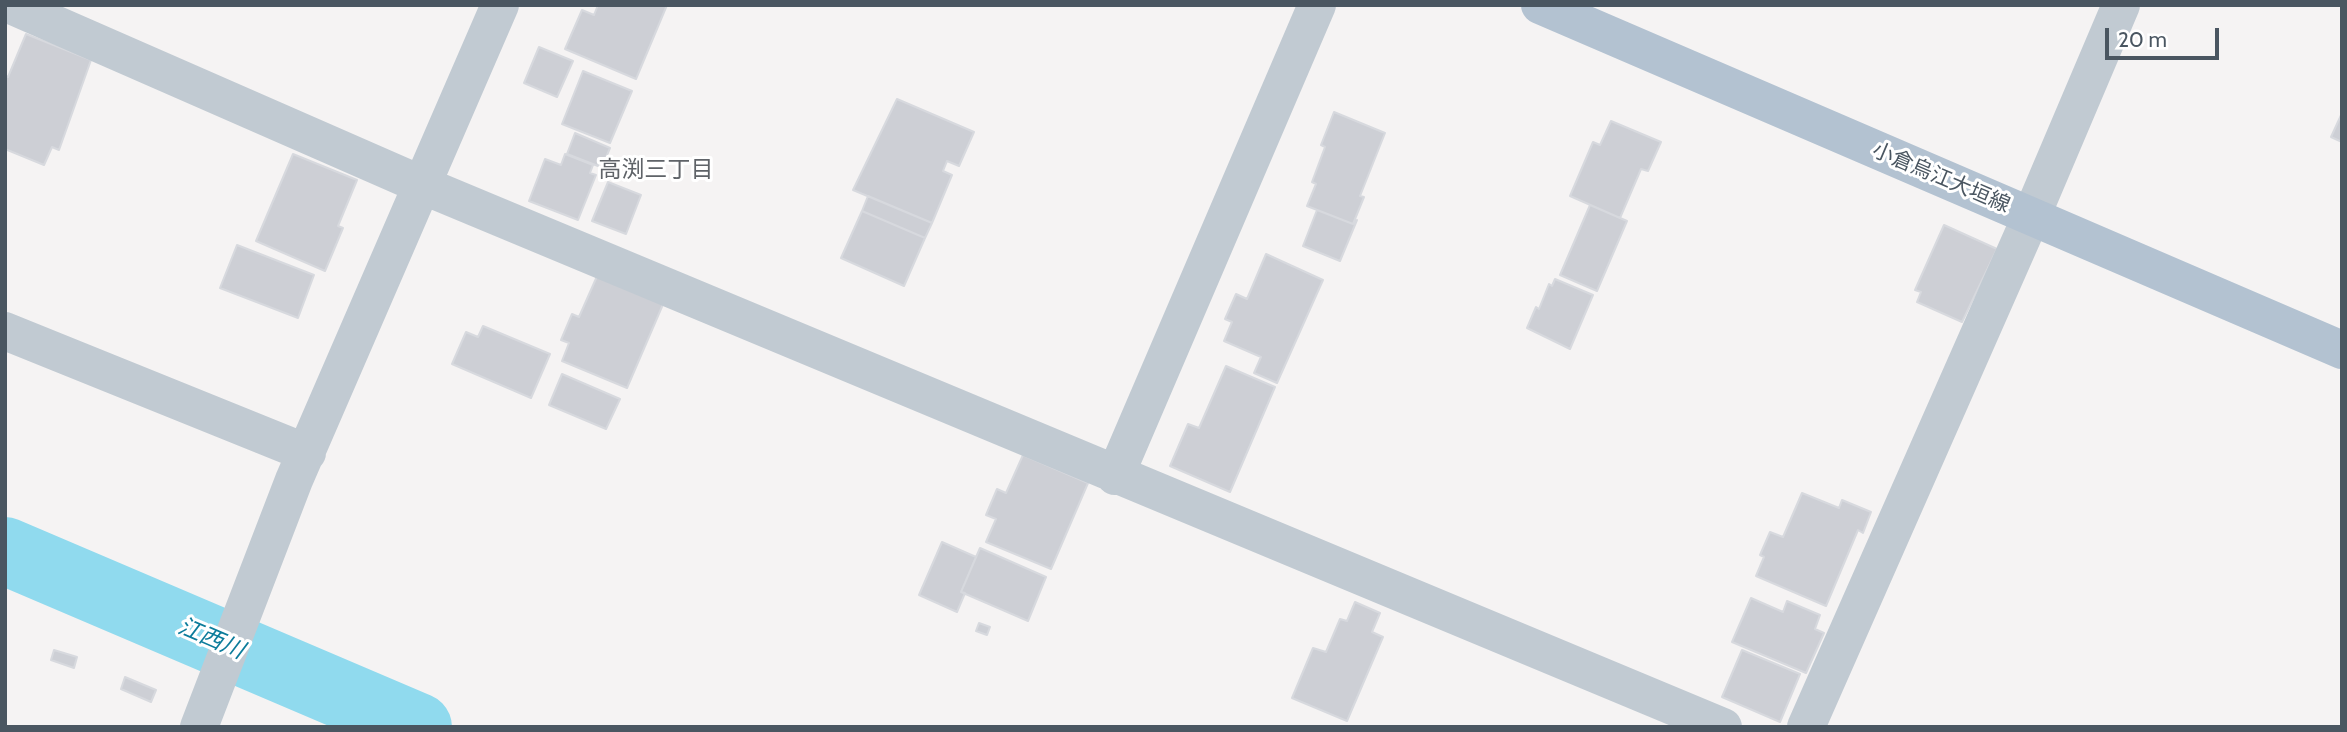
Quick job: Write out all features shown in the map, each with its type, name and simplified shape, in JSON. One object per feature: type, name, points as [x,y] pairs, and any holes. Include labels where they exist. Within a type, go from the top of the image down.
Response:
[{"type":"main road","name":"小倉烏江大垣線","points":[[1540,5],[2342,350]]},
{"type":"street","points":[[11,5],[422,185],[1723,727]]},
{"type":"street","points":[[199,727],[215,678],[301,467],[500,5]]},
{"type":"street","points":[[1115,475],[1317,5]]},
{"type":"street","points":[[1806,727],[2031,217],[2121,5]]},
{"type":"street","points":[[5,331],[301,467]]},
{"type":"building","points":[[598,5],[667,5],[636,79],[565,49],[582,10],[594,15]]},
{"type":"building","points":[[26,34],[91,60],[59,150],[52,147],[44,165],[5,149],[5,76],[8,77]]},
{"type":"building","points":[[539,47],[573,61],[557,97],[524,83]]},
{"type":"building","points":[[583,71],[632,91],[610,143],[562,124]]},
{"type":"building","points":[[897,99],[974,132],[959,166],[947,161],[943,171],[952,175],[932,223],[853,190]]},
{"type":"building","points":[[1334,112],[1385,133],[1360,196],[1364,197],[1353,224],[1307,206],[1316,184],[1312,182],[1325,147],[1321,145]]},
{"type":"building","points":[[2342,113],[2342,142],[2331,137]]},
{"type":"building","points":[[1611,121],[1661,142],[1648,171],[1641,169],[1620,218],[1570,196],[1593,142],[1600,145]]},
{"type":"building","points":[[575,133],[610,148],[605,160],[600,158],[598,166],[567,154]]},
{"type":"building","points":[[293,154],[357,180],[338,226],[343,228],[325,271],[256,241]]},
{"type":"building","points":[[565,154],[593,165],[590,173],[596,175],[578,220],[529,201],[545,159],[561,165]]},
{"type":"building","points":[[608,182],[641,195],[626,234],[592,221]]},
{"type":"building","points":[[868,196],[932,223],[925,238],[862,211]]},
{"type":"building","points":[[1590,205],[1627,221],[1597,291],[1560,275]]},
{"type":"building","points":[[1317,210],[1353,224],[1357,220],[1340,261],[1303,246]]},
{"type":"building","points":[[862,211],[925,238],[904,286],[841,258]]},
{"type":"building","points":[[1944,225],[1997,249],[1962,322],[1917,302],[1921,292],[1915,290]]},
{"type":"building","points":[[237,245],[314,275],[298,318],[220,288]]},
{"type":"building","points":[[1266,254],[1323,280],[1277,383],[1254,373],[1261,357],[1224,341],[1232,322],[1225,319],[1236,294],[1247,299]]},
{"type":"building","points":[[598,274],[664,302],[627,388],[562,361],[569,343],[561,340],[572,314],[579,317]]},
{"type":"building","points":[[1555,279],[1593,295],[1570,349],[1527,328],[1536,307],[1539,309],[1549,284],[1552,286]]},
{"type":"building","points":[[483,326],[550,354],[531,398],[452,364],[466,332],[478,337]]},
{"type":"building","points":[[1226,366],[1275,387],[1230,492],[1170,466],[1188,424],[1199,428]]},
{"type":"building","points":[[562,374],[620,399],[606,429],[549,405]]},
{"type":"building","points":[[1023,455],[1088,483],[1051,569],[986,542],[996,519],[986,515],[997,489],[1006,493]]},
{"type":"building","points":[[1802,493],[1839,508],[1842,500],[1871,512],[1863,533],[1858,530],[1826,606],[1756,576],[1764,557],[1760,555],[1770,532],[1783,537]]},
{"type":"building","points":[[942,542],[976,557],[961,592],[965,593],[957,612],[919,595]]},
{"type":"building","points":[[980,548],[1046,577],[1028,621],[961,592]]},
{"type":"building","points":[[1751,598],[1783,612],[1787,601],[1820,615],[1815,629],[1824,633],[1806,673],[1732,642]]},
{"type":"building","points":[[1355,602],[1380,613],[1372,632],[1383,637],[1347,721],[1292,698],[1313,648],[1326,652],[1340,619],[1347,621]]},
{"type":"building","points":[[979,623],[990,627],[987,635],[976,631]]},
{"type":"building","points":[[54,650],[77,657],[74,668],[51,660]]},
{"type":"building","points":[[1742,650],[1800,674],[1780,722],[1722,697]]},
{"type":"building","points":[[125,677],[156,690],[151,702],[121,689]]},
{"type":"waterway","name":"江西川","points":[[5,551],[418,727]]},
{"type":"district","name":"高渕三丁目","points":[[656,170]]}]
